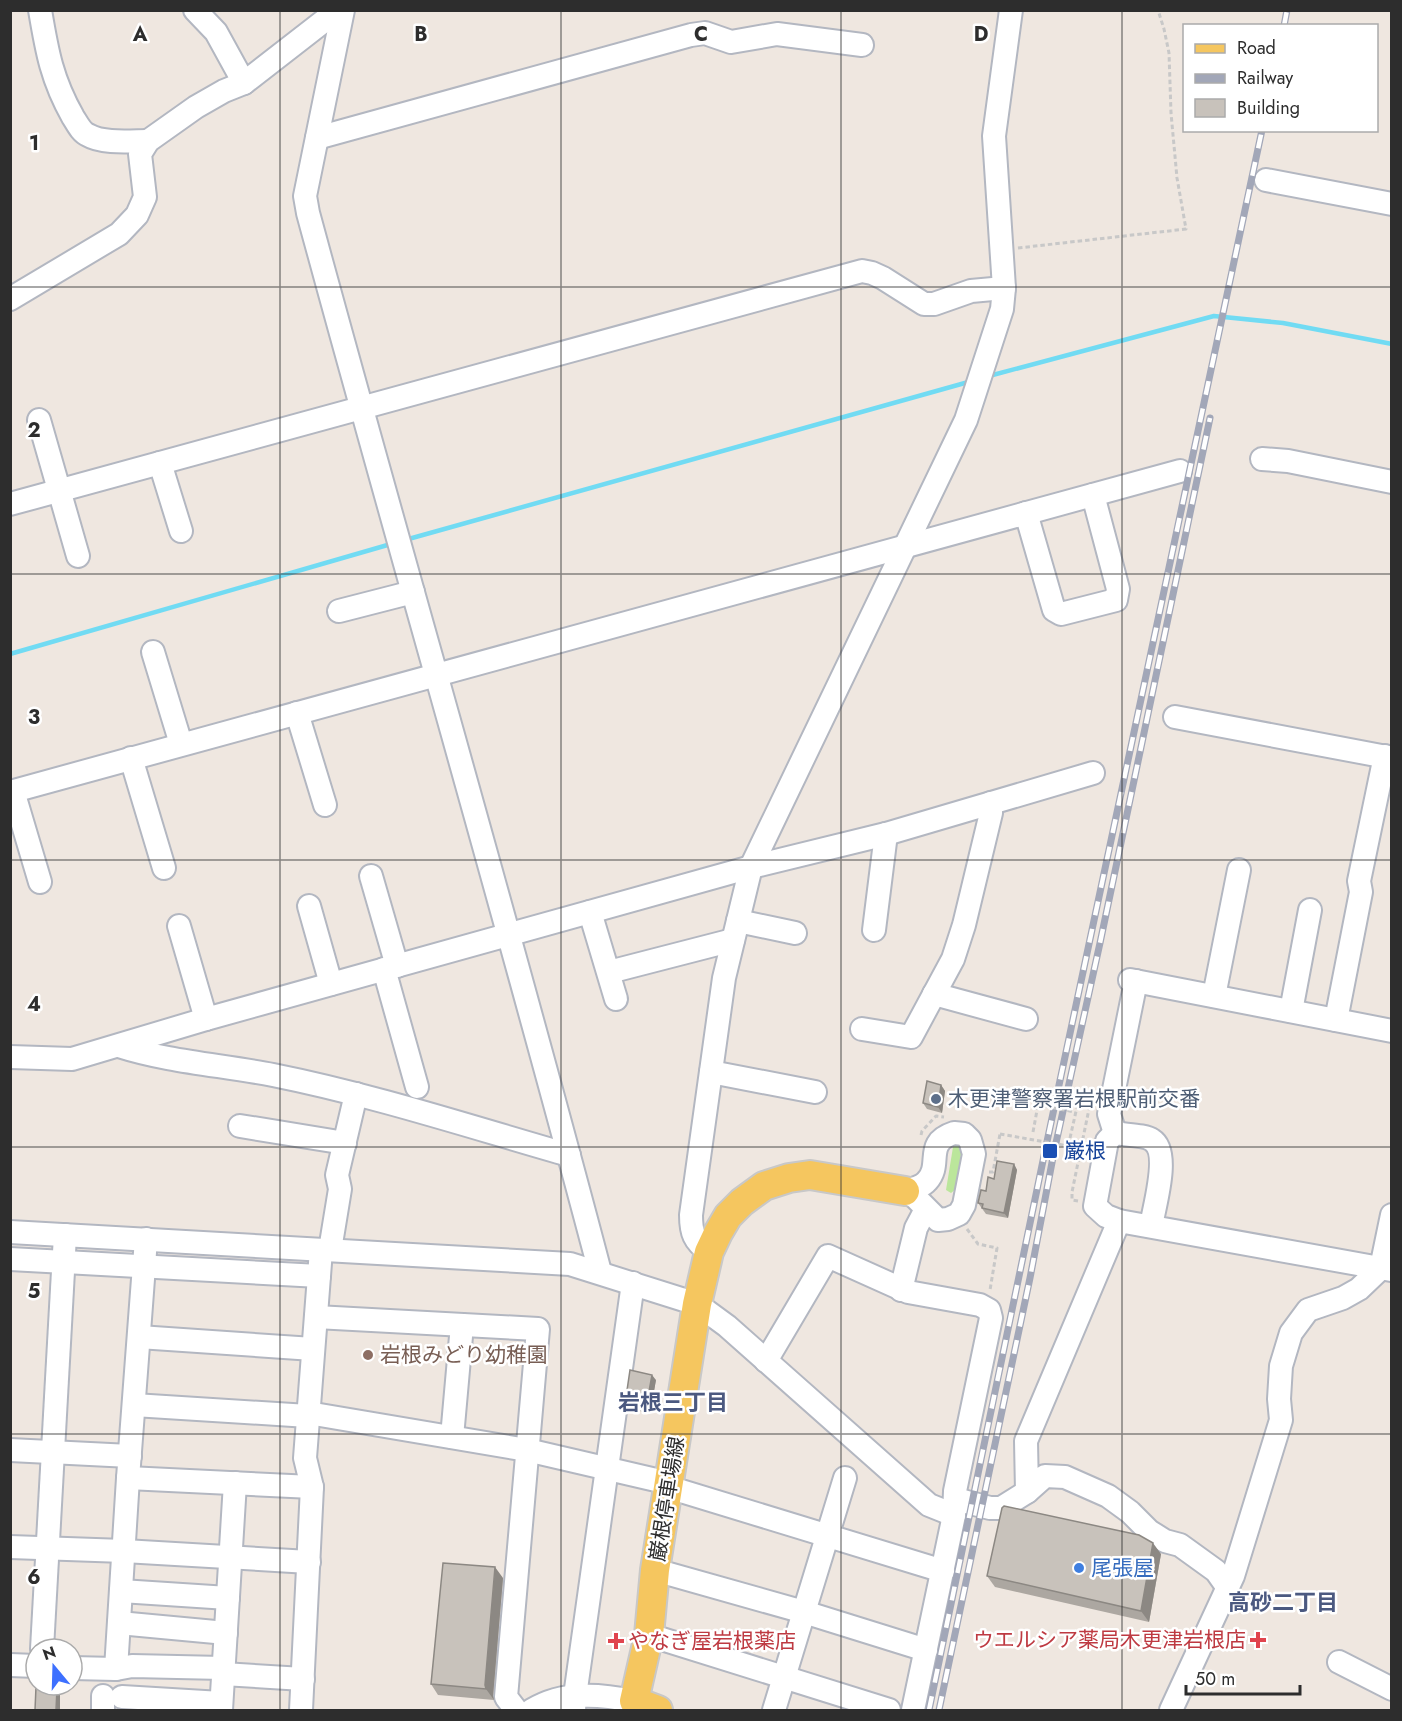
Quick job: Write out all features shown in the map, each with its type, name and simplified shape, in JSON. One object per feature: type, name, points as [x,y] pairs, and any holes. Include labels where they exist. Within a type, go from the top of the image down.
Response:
[{"type":"main road","name":"巌根停車場線","points":[[646,1706],[649,1635],[656,1570],[697,1304],[709,1252],[718,1233],[728,1216],[742,1202],[764,1186],[789,1178],[810,1175],[905,1191]]},
{"type":"street","points":[[40,10],[48,56],[61,95],[86,135],[98,139],[148,141]]},
{"type":"street","points":[[195,10],[216,32],[244,83]]},
{"type":"street","points":[[10,299],[120,234],[137,214],[145,197],[140,154],[148,141],[196,107],[244,83],[338,10]]},
{"type":"street","points":[[343,10],[305,196],[308,213],[600,1272]]},
{"type":"street","points":[[709,1252],[697,1243],[691,1229],[691,1215],[724,978],[751,867],[966,420],[1002,309],[1004,288],[994,136],[1011,10]]},
{"type":"street","points":[[317,138],[691,35],[705,33],[731,42],[777,34],[862,45]]},
{"type":"street","points":[[1266,180],[1392,204]]},
{"type":"street","points":[[10,504],[862,271],[883,278],[924,304],[934,304],[972,291],[1004,288]]},
{"type":"street","points":[[39,420],[78,556]]},
{"type":"street","points":[[1262,459],[1288,461],[1392,482]]},
{"type":"street","points":[[160,463],[181,531]]},
{"type":"street","points":[[40,882],[12,792],[1180,471]]},
{"type":"street","points":[[1026,513],[1054,610],[1062,614],[1105,603],[1116,600],[1118,589],[1093,495]]},
{"type":"street","points":[[339,611],[413,592]]},
{"type":"street","points":[[153,652],[181,744]]},
{"type":"street","points":[[297,712],[325,805]]},
{"type":"street","points":[[1175,717],[1388,757],[1359,881],[1361,892],[1336,1020]]},
{"type":"street","points":[[131,758],[164,868]]},
{"type":"street","points":[[10,1058],[72,1059],[206,1019],[751,867],[886,834],[1093,773]]},
{"type":"street","points":[[862,1029],[911,1037],[952,959],[964,926],[991,813],[991,803]]},
{"type":"street","points":[[874,930],[886,834]]},
{"type":"street","points":[[1214,996],[1239,870]]},
{"type":"street","points":[[371,876],[417,1086]]},
{"type":"street","points":[[309,906],[332,984]]},
{"type":"street","points":[[1291,1011],[1310,910]]},
{"type":"street","points":[[590,912],[616,999]]},
{"type":"street","points":[[179,926],[206,1019]]},
{"type":"street","points":[[609,972],[736,931],[795,933]]},
{"type":"street","points":[[1115,1133],[1109,1114],[1133,980],[1392,1031]]},
{"type":"street","points":[[934,994],[1026,1019]]},
{"type":"street","points":[[120,1046],[142,1053],[272,1075],[356,1094],[569,1155]]},
{"type":"street","points":[[711,1072],[815,1092]]},
{"type":"street","points":[[301,1710],[312,1487],[305,1458],[319,1276],[340,1189],[338,1175],[356,1094]]},
{"type":"street","points":[[240,1126],[345,1143]]},
{"type":"street","points":[[905,1191],[918,1188],[927,1181],[936,1145],[944,1136],[954,1133],[964,1134],[970,1140],[974,1154],[964,1205],[958,1214],[960,1223]]},
{"type":"street","points":[[1115,1133],[1107,1141],[1095,1206],[1106,1216],[1119,1221],[1387,1269]]},
{"type":"street","points":[[1115,1133],[1151,1139],[1159,1146],[1161,1168],[1151,1226]]},
{"type":"street","points":[[930,1176],[941,1208],[960,1223]]},
{"type":"street","points":[[905,1191],[915,1197],[938,1220],[948,1219],[960,1223]]},
{"type":"street","points":[[901,1290],[916,1228],[926,1209]]},
{"type":"street","points":[[1172,1710],[1233,1576],[1281,1420],[1279,1399],[1281,1366],[1291,1333],[1308,1310],[1343,1298],[1387,1269],[1392,1215]]},
{"type":"street","points":[[1027,1492],[1026,1441],[1119,1221]]},
{"type":"street","points":[[10,1232],[570,1264],[600,1272],[697,1304],[727,1326],[929,1505],[1001,1508],[1027,1492],[1045,1476],[1065,1477],[1108,1496],[1130,1512],[1149,1531],[1165,1541],[1180,1545],[1216,1571],[1228,1588]]},
{"type":"street","points":[[43,1637],[65,1235]]},
{"type":"street","points":[[146,1239],[119,1623],[120,1668],[112,1704],[221,1707],[236,1483]]},
{"type":"street","points":[[766,1361],[828,1256],[901,1290],[980,1305],[989,1310],[991,1318],[943,1571],[913,1710]]},
{"type":"street","points":[[10,1259],[319,1276]]},
{"type":"street","points":[[574,1703],[633,1283]]},
{"type":"street","points":[[316,1317],[538,1329],[506,1697],[516,1710]]},
{"type":"street","points":[[452,1437],[462,1326]]},
{"type":"street","points":[[139,1337],[313,1350]]},
{"type":"street","points":[[134,1405],[308,1415],[527,1450],[608,1468],[669,1485],[943,1571]]},
{"type":"street","points":[[10,1450],[53,1452],[129,1467],[236,1483],[312,1487]]},
{"type":"street","points":[[774,1710],[845,1478]]},
{"type":"street","points":[[10,1547],[309,1562]]},
{"type":"street","points":[[656,1570],[926,1650]]},
{"type":"street","points":[[121,1591],[228,1598]]},
{"type":"street","points":[[119,1623],[226,1633]]},
{"type":"street","points":[[649,1635],[889,1710]]},
{"type":"street","points":[[1339,1662],[1392,1689]]},
{"type":"street","points":[[84,1668],[132,1666],[223,1671],[303,1679]]},
{"type":"street","points":[[532,1710],[546,1703],[574,1703],[608,1696],[646,1706]]},
{"type":"path","points":[[1001,250],[1186,229],[1177,178],[1171,113],[1169,53],[1158,10]]},
{"type":"path","points":[[1070,1138],[1080,1089]]},
{"type":"path","points":[[1033,1132],[1038,1105],[1075,1112]]},
{"type":"path","points":[[1080,1201],[1072,1200],[1072,1192],[1088,1114]]},
{"type":"path","points":[[994,1163],[1000,1134],[1080,1148]]},
{"type":"path","points":[[960,1223],[978,1244],[997,1248],[987,1309]]},
{"type":"green space","points":[[957,1143],[962,1147],[956,1189],[951,1193],[946,1190],[953,1147]]},
{"type":"building","points":[[927,1081],[941,1085],[938,1107],[923,1103]]},
{"type":"building","points":[[997,1161],[1014,1164],[1004,1213],[982,1208],[983,1204],[978,1203],[981,1190],[986,1191],[988,1177],[994,1179]]},
{"type":"building","points":[[630,1370],[652,1375],[646,1408],[625,1404]]},
{"type":"building","name":"尾張屋","points":[[1004,1506],[1139,1535],[1153,1543],[1141,1611],[987,1576]]},
{"type":"building","points":[[443,1563],[495,1567],[486,1689],[431,1684]]},
{"type":"building","points":[[36,1697],[57,1697],[56,1710],[35,1710]]},
{"type":"waterway","points":[[989,376],[1214,316],[1283,323],[1392,344]]},
{"type":"waterway","points":[[405,540],[972,381]]},
{"type":"waterway","points":[[10,654],[391,544]]},
{"type":"railway","points":[[1284,24],[1287,10]]},
{"type":"railway","points":[[929,1710],[1262,132]]},
{"type":"railway","points":[[939,1710],[1030,1278],[1054,1152],[1210,418]]},
{"type":"place","name":"木更津警察署岩根駅前交番","points":[[936,1099]]},
{"type":"place","name":"巌根","points":[[1050,1151]]},
{"type":"place","name":"岩根みどり幼稚園","points":[[368,1355]]},
{"type":"place","name":"尾張屋","points":[[1079,1568]]},
{"type":"place","name":"ウエルシア薬局木更津岩根店","points":[[1258,1640]]},
{"type":"place","name":"やなぎ屋岩根薬店","points":[[616,1641]]},
{"type":"district","name":"岩根三丁目","points":[[673,1402]]},
{"type":"district","name":"高砂二丁目","points":[[1283,1602]]}]
